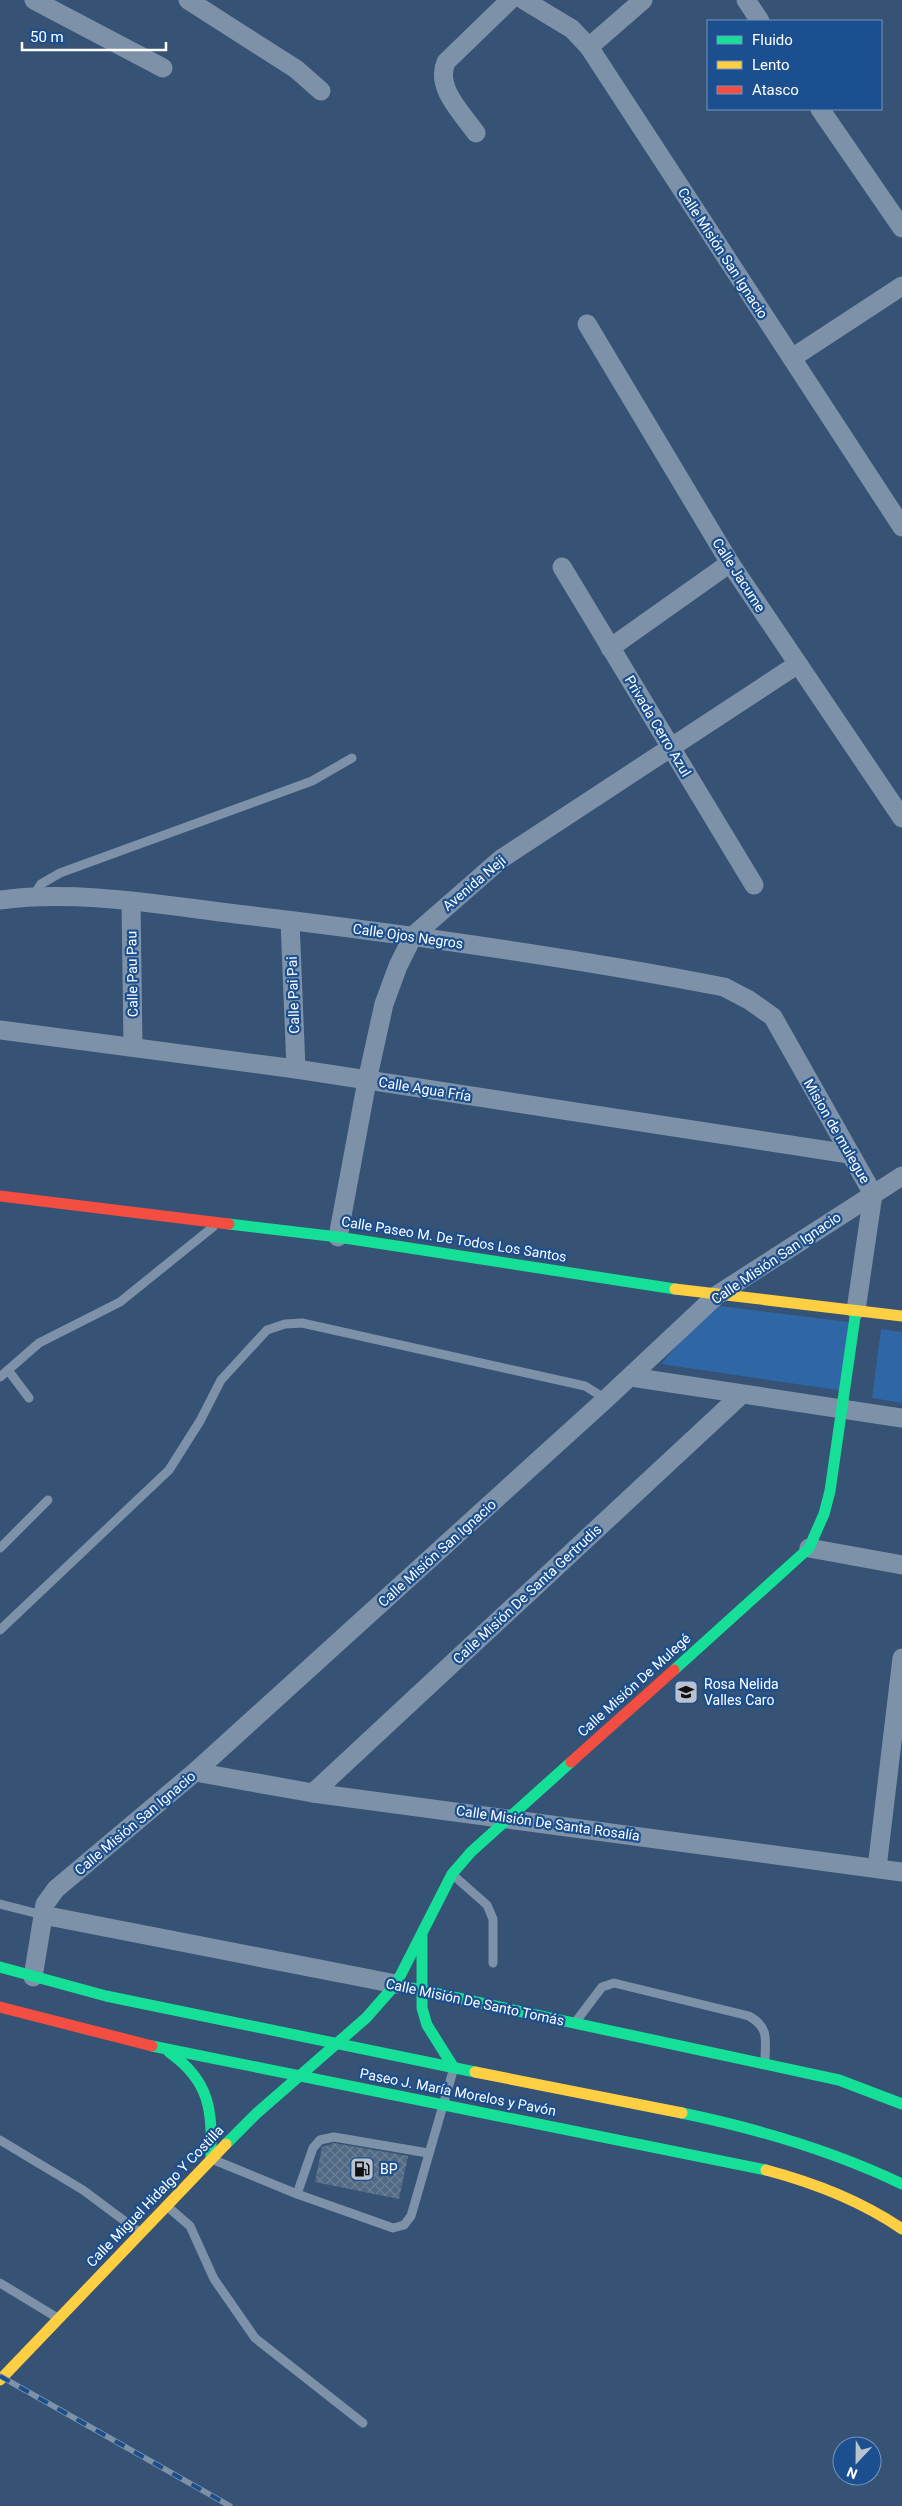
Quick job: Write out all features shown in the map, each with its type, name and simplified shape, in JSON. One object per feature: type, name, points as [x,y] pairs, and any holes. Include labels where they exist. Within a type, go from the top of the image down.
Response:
[{"type":"main road","name":"Calle Paseo M. De Todos Los Santos","points":[[0,1196],[338,1237],[717,1295],[902,1316]]},
{"type":"main road","name":"Calle Misión De Mulegé","points":[[341,2042],[396,1984],[452,1874],[508,1818],[809,1548],[824,1514],[830,1491],[856,1310]]},
{"type":"main road","points":[[422,1936],[422,2008],[427,2025],[454,2068]]},
{"type":"main road","name":"Paseo J. María Morelos y Pavón","points":[[0,1966],[32,1977],[97,1994],[341,2042],[454,2068],[645,2106],[791,2138],[869,2167],[902,2184]]},
{"type":"main road","name":"Calle Misión De Santo Tomás","points":[[396,1984],[839,2080],[902,2104]]},
{"type":"main road","name":"Paseo J. María Morelos y Pavón","points":[[0,2006],[161,2048],[761,2169],[809,2182],[851,2198],[886,2217],[902,2229]]},
{"type":"main road","name":"Calle Miguel Hidalgo Y Costilla","points":[[0,2380],[211,2158],[299,2076],[341,2042]]},
{"type":"main road","points":[[161,2048],[190,2067],[205,2088],[210,2105],[211,2158]]},
{"type":"street","points":[[34,0],[163,68]]},
{"type":"street","points":[[188,0],[296,69],[321,91]]},
{"type":"street","points":[[476,133],[444,86],[442,71],[446,62],[510,0]]},
{"type":"street","name":"Calle Misión San Ignacio","points":[[524,0],[572,29],[589,47],[902,527]]},
{"type":"street","points":[[589,47],[643,0]]},
{"type":"street","points":[[746,0],[759,20]]},
{"type":"street","points":[[821,110],[902,228]]},
{"type":"street","points":[[792,358],[902,286]]},
{"type":"street","name":"Calle Jacume","points":[[587,324],[730,562],[902,818]]},
{"type":"street","points":[[610,648],[730,562]]},
{"type":"street","name":"Privada Cerro Azul","points":[[562,568],[754,885]]},
{"type":"street","name":"Avenida Neji","points":[[338,1237],[367,1081],[384,1004],[398,966],[413,936],[501,859],[798,664]]},
{"type":"street","name":"Calle Ojos Negros","points":[[0,900],[33,896],[131,902],[413,936],[724,988],[748,1000],[773,1017]]},
{"type":"street","name":"Calle Pau Pau","points":[[131,902],[133,1046]]},
{"type":"street","name":"Calle Pai Pai","points":[[290,921],[296,1069]]},
{"type":"street","name":"Mision de mulegue","points":[[773,1017],[873,1194],[856,1310]]},
{"type":"street","name":"Calle Agua Fría","points":[[0,1030],[133,1046],[296,1069],[849,1154]]},
{"type":"street","name":"Calle Misión San Ignacio","points":[[32,1977],[43,1915],[50,1896],[56,1890],[195,1772],[606,1399],[717,1295],[902,1176]]},
{"type":"street","points":[[631,1376],[741,1395],[902,1418]]},
{"type":"street","name":"Calle Misión De Santa Gertrudis","points":[[313,1792],[741,1395]]},
{"type":"street","points":[[809,1548],[902,1565]]},
{"type":"street","points":[[877,1868],[898,1721],[902,1658]]},
{"type":"street","name":"Calle Misión De Santa Rosalía","points":[[195,1772],[313,1792],[902,1872]]},
{"type":"street","name":"Calle Misión De Santo Tomás","points":[[43,1915],[396,1984]]},
{"type":"lane","points":[[33,896],[41,884],[60,873],[312,781],[352,758]]},
{"type":"lane","points":[[0,1377],[39,1342],[120,1302],[219,1222]]},
{"type":"lane","points":[[0,1630],[168,1470],[200,1421],[221,1380],[267,1330],[285,1324],[302,1323],[585,1386],[606,1399]]},
{"type":"lane","points":[[8,1370],[29,1398]]},
{"type":"lane","points":[[0,1548],[48,1500]]},
{"type":"lane","points":[[452,1874],[487,1905],[493,1919],[493,1963]]},
{"type":"lane","points":[[0,1904],[43,1915]]},
{"type":"lane","points":[[574,2024],[602,1987],[614,1983],[749,2016],[761,2023],[765,2033],[765,2064]]},
{"type":"lane","points":[[211,2158],[297,2194],[393,2228],[404,2225],[411,2216],[454,2068]]},
{"type":"lane","points":[[297,2194],[313,2148],[320,2140],[334,2137],[428,2153]]},
{"type":"lane","points":[[0,2140],[83,2190],[140,2233]]},
{"type":"lane","points":[[166,2205],[190,2226],[214,2279],[255,2338],[363,2424]]},
{"type":"lane","points":[[0,2283],[58,2318]]},
{"type":"shaded area","points":[[712,1305],[857,1323],[844,1391],[661,1364]]},
{"type":"shaded area","points":[[881,1329],[902,1332],[902,1403],[872,1398]]},
{"type":"building","name":"BP","points":[[334,2143],[408,2156],[399,2199],[315,2182],[322,2147]]},
{"type":"railway","points":[[0,2376],[230,2506]]},
{"type":"traffic: fast","points":[[229,1224],[338,1237],[675,1289]]},
{"type":"traffic: fast","points":[[674,1670],[809,1548],[824,1514],[830,1491],[856,1310]]},
{"type":"traffic: fast","points":[[226,2144],[257,2113],[366,2018],[396,1984],[452,1874],[471,1852],[571,1762]]},
{"type":"traffic: fast","points":[[422,1936],[422,2008],[427,2025],[454,2068]]},
{"type":"traffic: fast","points":[[0,1967],[106,1996],[475,2072]]},
{"type":"traffic: fast","points":[[402,1986],[839,2080],[902,2104]]},
{"type":"traffic: fast","points":[[152,2046],[766,2170]]},
{"type":"traffic: fast","points":[[169,2052],[193,2074],[206,2098],[211,2126],[211,2159]]},
{"type":"traffic: fast","points":[[682,2113],[739,2126],[794,2142],[848,2161],[902,2184]]},
{"type":"traffic: slow","points":[[675,1289],[902,1316]]},
{"type":"traffic: slow","points":[[475,2072],[682,2113]]},
{"type":"traffic: slow","points":[[0,2380],[226,2144]]},
{"type":"traffic: slow","points":[[766,2170],[837,2194],[870,2209],[902,2229]]},
{"type":"traffic: jam","points":[[0,1196],[229,1224]]},
{"type":"traffic: jam","points":[[571,1762],[674,1670]]},
{"type":"traffic: jam","points":[[0,2007],[152,2046]]},
{"type":"place","name":"Rosa Nelida Valles Caro","points":[[686,1692]]},
{"type":"place","name":"BP","points":[[362,2169]]}]
